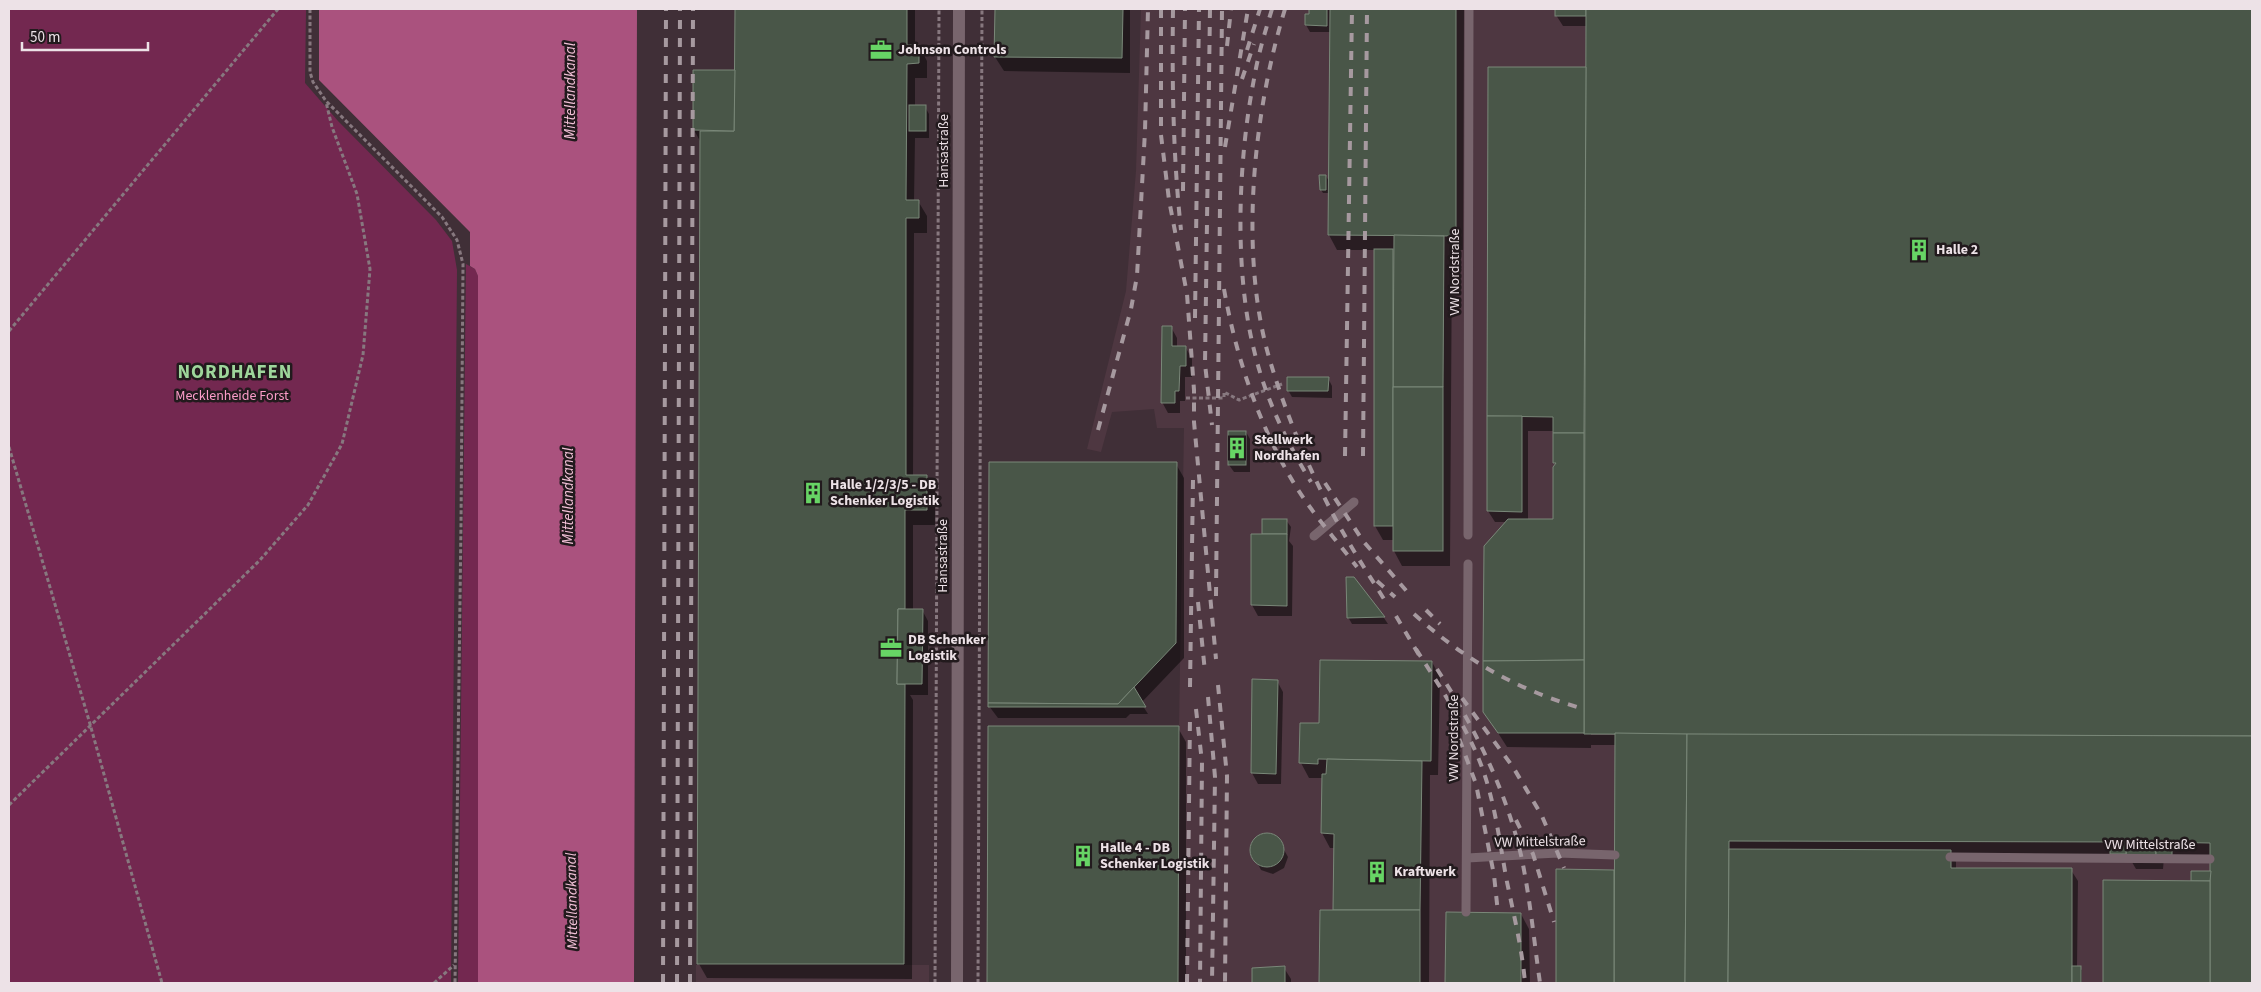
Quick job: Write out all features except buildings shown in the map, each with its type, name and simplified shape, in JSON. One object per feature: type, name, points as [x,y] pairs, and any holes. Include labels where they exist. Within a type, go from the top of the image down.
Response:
[{"type":"street","name":"Hansastraße","points":[[957,983],[959,9]]},
{"type":"lane","name":"VW Nordstraße","points":[[1468,535],[1469,9]]},
{"type":"lane","points":[[1314,536],[1354,502]]},
{"type":"lane","name":"VW Nordstraße","points":[[1466,912],[1468,564]]},
{"type":"lane","name":"VW Mittelstraße","points":[[1467,858],[1558,853],[1615,855]]},
{"type":"lane","name":"VW Mittelstraße","points":[[1950,857],[2210,859]]},
{"type":"path","points":[[9,331],[278,9]]},
{"type":"path","points":[[310,9],[310,72],[313,82],[326,101],[442,217],[457,240],[463,264],[462,524],[454,983]]},
{"type":"path","points":[[935,983],[940,9]]},
{"type":"path","points":[[978,983],[982,9]]},
{"type":"path","points":[[9,805],[260,560],[308,505],[342,444],[363,355],[370,269],[357,194],[332,127],[326,101]]},
{"type":"path","points":[[1186,398],[1224,398],[1224,392],[1239,400],[1282,384]]},
{"type":"path","points":[[9,447],[90,724],[162,983]]},
{"type":"path","points":[[434,983],[455,965]]},
{"type":"shaded area","points":[[1141,9],[2252,9],[2252,983],[1178,983],[1179,728],[1184,428],[1157,428],[1154,409],[1112,412],[1101,452],[1087,449],[1126,291],[1136,171]]},
{"type":"shaded area","points":[[696,965],[929,965],[929,983],[696,983]]},
{"type":"green space","name":"Mecklenheide Forst","points":[[9,9],[306,9],[305,83],[338,121],[436,220],[452,241],[457,270],[451,983],[9,983]]},
{"type":"green space","points":[[466,264],[475,269],[478,276],[478,983],[458,983]]},
{"type":"water","name":"Mittellandkanal","points":[[319,9],[637,9],[634,983],[478,983],[478,276],[475,269],[470,266],[470,232],[319,80]]},
{"type":"railway","points":[[663,983],[666,9]]},
{"type":"railway","points":[[677,983],[680,9]]},
{"type":"railway","points":[[690,983],[693,9]]},
{"type":"railway","points":[[1098,430],[1131,309],[1137,276],[1145,131],[1148,9]]},
{"type":"railway","points":[[1161,9],[1161,135],[1169,200],[1187,294],[1194,390],[1194,422],[1216,659]]},
{"type":"railway","points":[[1173,9],[1174,120],[1181,230]]},
{"type":"railway","points":[[1183,191],[1185,9]]},
{"type":"railway","points":[[1195,318],[1199,9]]},
{"type":"railway","points":[[1210,9],[1205,364],[1212,425]]},
{"type":"railway","points":[[1216,596],[1222,9]]},
{"type":"railway","points":[[1227,46],[1231,9]]},
{"type":"railway","points":[[1225,147],[1248,9]]},
{"type":"railway","points":[[1247,50],[1260,9]]},
{"type":"railway","points":[[1272,9],[1256,70],[1244,144],[1240,215],[1243,285],[1254,350],[1264,385],[1285,435],[1311,482]]},
{"type":"railway","points":[[1285,9],[1265,93],[1258,139],[1254,186],[1252,233],[1261,323],[1277,383],[1291,423],[1308,462],[1341,528],[1384,599]]},
{"type":"railway","points":[[1345,456],[1352,9]]},
{"type":"railway","points":[[1363,456],[1367,9]]},
{"type":"railway","points":[[1242,79],[1254,44]]},
{"type":"railway","points":[[1224,289],[1242,365],[1270,439],[1302,496],[1357,567]]},
{"type":"railway","points":[[1190,687],[1193,480]]},
{"type":"railway","points":[[1325,483],[1363,541],[1410,595]]},
{"type":"railway","points":[[1377,581],[1395,597]]},
{"type":"railway","points":[[1198,602],[1205,672]]},
{"type":"railway","points":[[1426,610],[1440,624]]},
{"type":"railway","points":[[1414,614],[1452,645],[1491,671],[1533,691],[1580,708]]},
{"type":"railway","points":[[1396,616],[1419,655]]},
{"type":"railway","points":[[1416,649],[1445,694],[1471,741],[1484,773],[1492,800],[1520,945],[1525,983]]},
{"type":"railway","points":[[1437,669],[1476,735],[1497,782],[1514,830],[1524,871],[1540,983]]},
{"type":"railway","points":[[1218,685],[1227,776],[1225,983]]},
{"type":"railway","points":[[1208,697],[1215,777],[1212,983]]},
{"type":"railway","points":[[1462,698],[1513,767],[1542,816],[1564,868]]},
{"type":"railway","points":[[1196,709],[1202,762],[1200,983]]},
{"type":"railway","points":[[1187,983],[1190,716]]},
{"type":"railway","points":[[1453,722],[1476,784],[1494,875],[1498,913]]},
{"type":"railway","points":[[1516,820],[1533,854],[1554,922]]},
{"type":"place","name":"Johnson Controls","points":[[881,50]]},
{"type":"place","name":"Halle 2","points":[[1919,250]]},
{"type":"place","name":"Stellwerk Nordhafen","points":[[1237,448]]},
{"type":"place","name":"Halle 1/2/3/5 - DB Schenker Logistik","points":[[813,493]]},
{"type":"place","name":"DB Schenker Logistik","points":[[891,648]]},
{"type":"place","name":"Halle 4 - DB Schenker Logistik","points":[[1083,856]]},
{"type":"place","name":"Kraftwerk","points":[[1377,872]]},
{"type":"district","name":"NORDHAFEN","points":[[235,372]]}]
